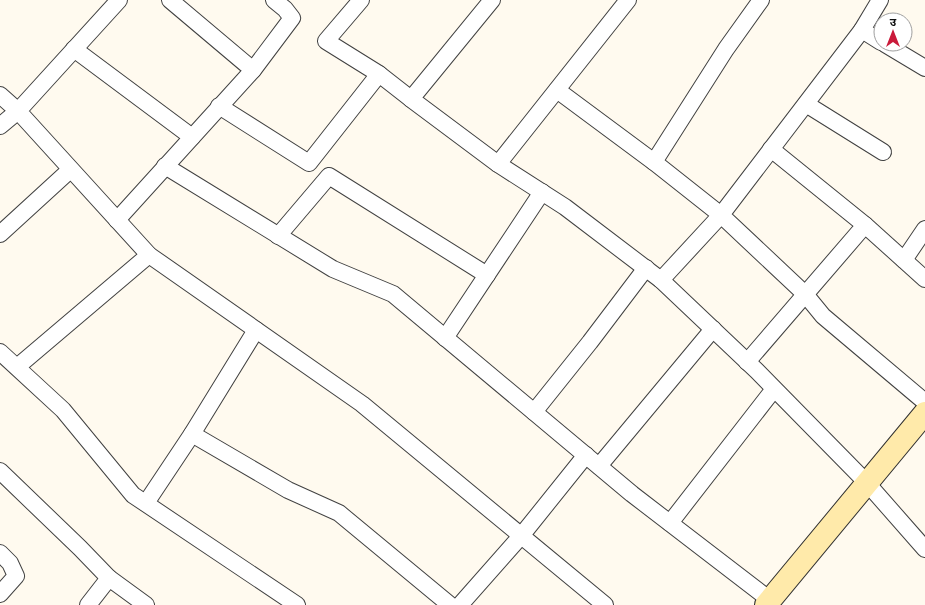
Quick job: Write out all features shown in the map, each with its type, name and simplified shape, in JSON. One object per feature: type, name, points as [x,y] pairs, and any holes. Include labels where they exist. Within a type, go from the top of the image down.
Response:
[{"type":"street","points":[[0,126],[18,111],[120,0]]},
{"type":"street","points":[[170,0],[253,70]]},
{"type":"street","points":[[117,220],[253,70],[292,18],[285,8],[274,0]]},
{"type":"street","points":[[361,0],[326,41],[379,74],[498,164],[565,207],[661,280],[747,362],[867,483],[925,549]]},
{"type":"street","points":[[411,99],[492,0]]},
{"type":"street","points":[[498,164],[628,0]]},
{"type":"street","points":[[654,162],[726,49],[761,0]]},
{"type":"street","points":[[661,280],[721,215],[862,30],[880,0]]},
{"type":"street","points":[[862,30],[873,37]]},
{"type":"street","points":[[74,50],[192,137]]},
{"type":"street","points":[[898,52],[925,68]]},
{"type":"street","points":[[309,163],[379,74]]},
{"type":"street","points":[[557,90],[654,162],[721,215],[805,294],[823,316],[925,402]]},
{"type":"street","points":[[0,95],[18,111],[70,170],[149,255],[362,404],[605,605]]},
{"type":"street","points":[[806,104],[883,152]]},
{"type":"street","points":[[219,106],[487,275]]},
{"type":"street","points":[[771,149],[865,225],[925,279]]},
{"type":"street","points":[[165,166],[333,269],[393,294],[586,456],[768,602],[925,413]]},
{"type":"street","points":[[0,234],[70,170]]},
{"type":"street","points":[[278,236],[329,176]]},
{"type":"street","points":[[445,338],[542,192]]},
{"type":"street","points":[[747,362],[865,225]]},
{"type":"street","points":[[904,260],[925,229]]},
{"type":"street","points":[[17,368],[149,255]]},
{"type":"street","points":[[534,412],[590,342],[646,268]]},
{"type":"street","points":[[599,466],[713,329]]},
{"type":"street","points":[[146,503],[192,434],[256,330]]},
{"type":"street","points":[[0,352],[63,410],[133,495],[297,605]]},
{"type":"street","points":[[670,523],[774,389]]},
{"type":"street","points":[[192,434],[288,490],[339,513],[450,605]]},
{"type":"street","points":[[460,605],[521,536],[586,456]]},
{"type":"street","points":[[0,471],[109,578],[146,605]]},
{"type":"street","points":[[0,553],[10,563],[16,576],[0,594]]},
{"type":"street","points":[[88,605],[109,578]]}]
